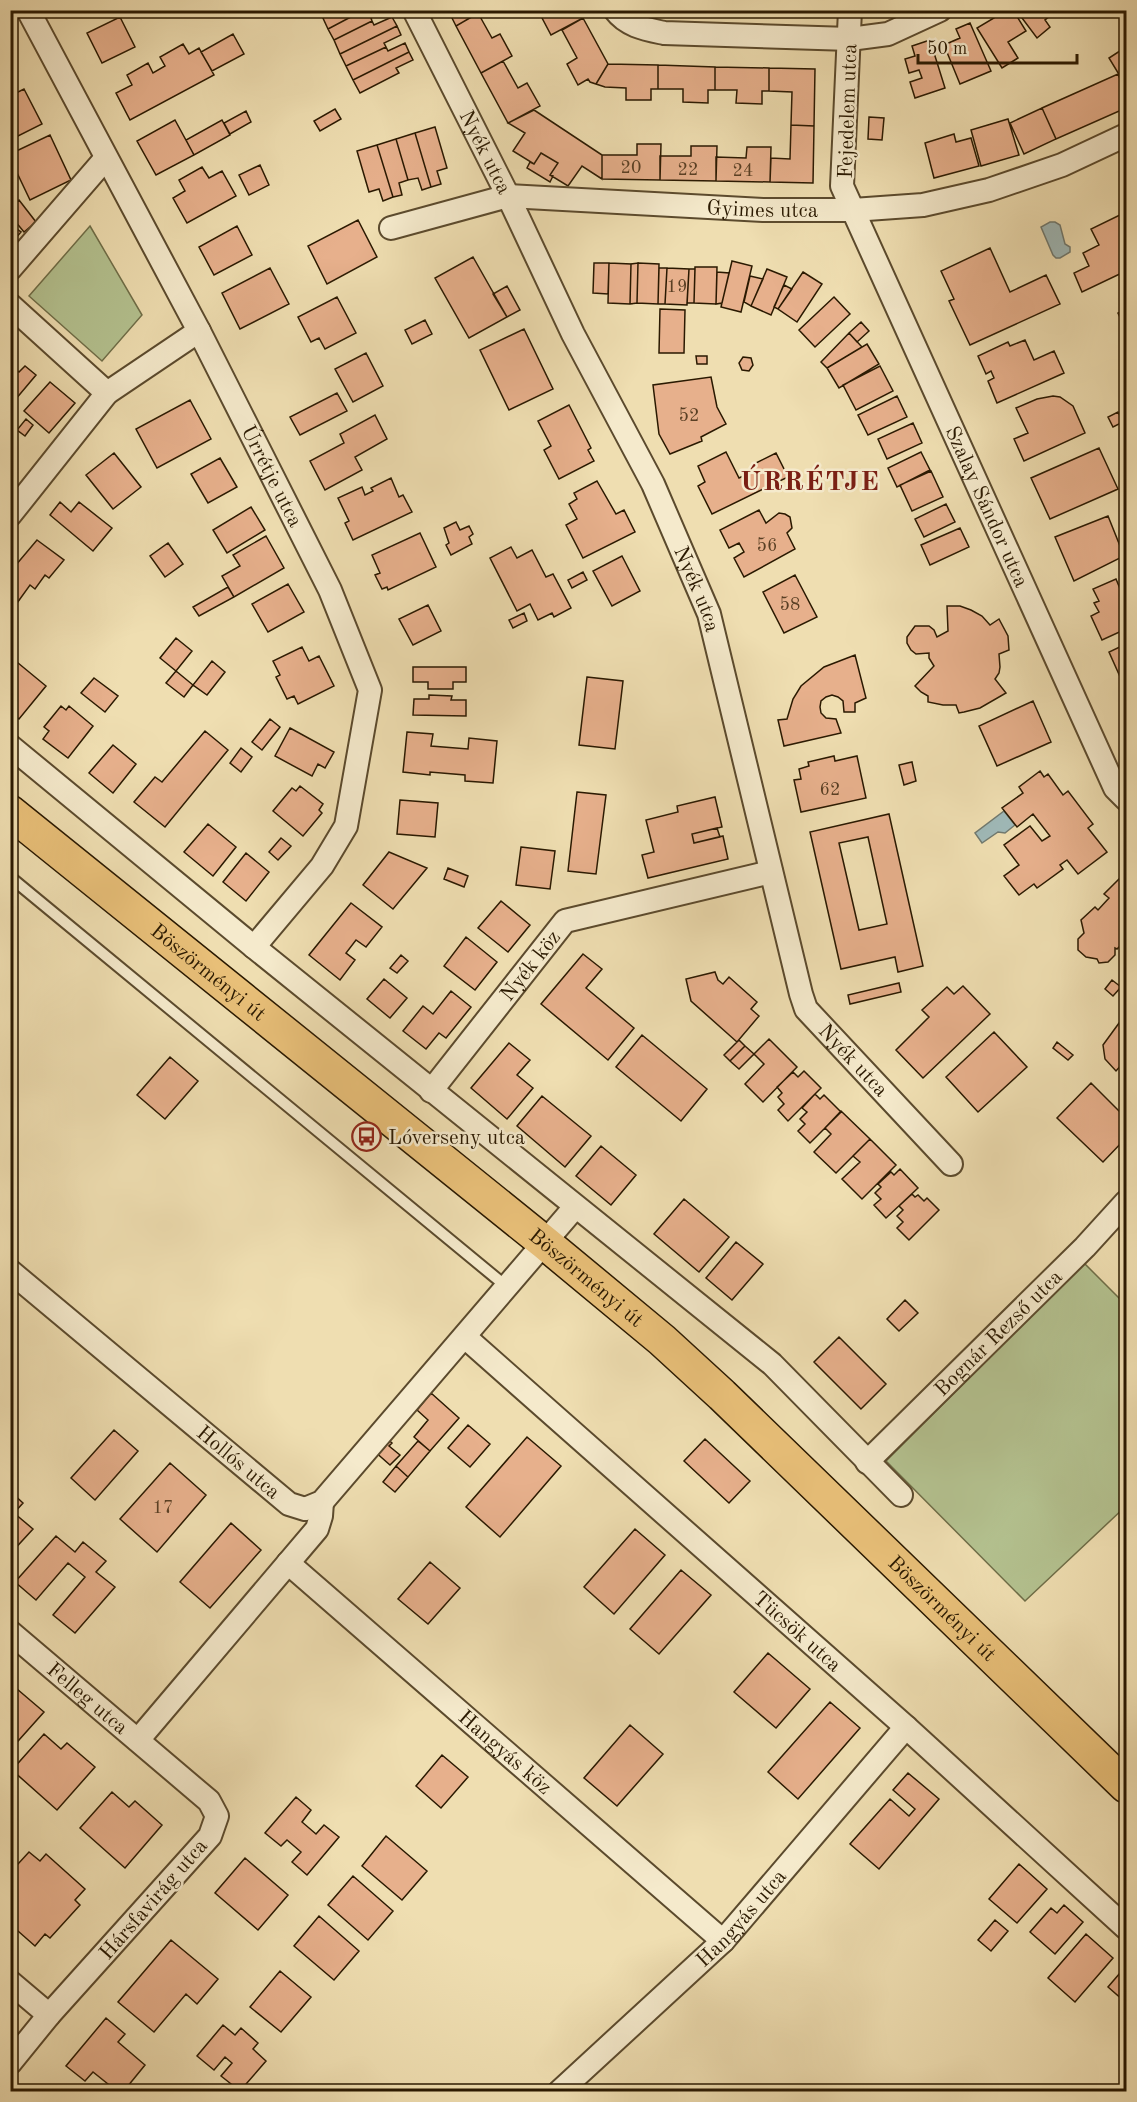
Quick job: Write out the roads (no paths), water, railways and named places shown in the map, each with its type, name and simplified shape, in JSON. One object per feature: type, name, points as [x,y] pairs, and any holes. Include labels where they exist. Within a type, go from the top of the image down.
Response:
[{"type":"main road","name":"Böszörményi út","points":[[10,812],[545,1243],[662,1341],[722,1395],[1126,1786]]},
{"type":"street","name":"Úrrétje utca","points":[[27,10],[198,331],[330,590],[370,690],[346,826],[322,867],[254,947]]},
{"type":"street","name":"Nyék utca","points":[[414,10],[508,196],[573,334],[653,484],[710,614],[806,1009],[951,1164]]},
{"type":"street","points":[[615,10],[620,18],[637,27],[664,33],[850,39],[888,34],[940,10]]},
{"type":"street","name":"Fejedelem utca","points":[[850,10],[842,186],[853,210]]},
{"type":"street","name":"Gyimes utca","points":[[391,228],[508,196],[763,210],[853,210],[923,205],[989,190],[1062,165],[1126,135]]},
{"type":"street","points":[[10,269],[106,158]]},
{"type":"street","name":"Szalay Sándor utca","points":[[853,210],[1115,788],[1126,800]]},
{"type":"street","points":[[10,305],[107,393]]},
{"type":"street","points":[[10,515],[107,393],[198,331]]},
{"type":"street","points":[[10,746],[431,1091],[772,1364],[901,1496]]},
{"type":"street","name":"Nyék köz","points":[[431,1091],[566,921],[771,872]]},
{"type":"street","name":"Bognár Rezső utca","points":[[867,1462],[1085,1247],[1126,1202]]},
{"type":"street","points":[[138,1740],[317,1529],[322,1502],[575,1207]]},
{"type":"street","name":"Hollós utca","points":[[10,1271],[289,1504],[305,1509],[322,1502]]},
{"type":"street","name":"Tücsök utca","points":[[465,1337],[906,1726],[1126,1928]]},
{"type":"street","name":"Hangyás köz","points":[[288,1563],[723,1941]]},
{"type":"street","name":"Felleg utca","points":[[10,1632],[138,1740]]},
{"type":"street","name":"Hangyás utca","points":[[559,2091],[723,1941],[906,1726]]},
{"type":"street","name":"Hársfavirág utca","points":[[10,2063],[49,2015],[210,1836],[217,1816],[209,1802],[138,1740]]},
{"type":"street","points":[[10,1982],[49,2015]]},
{"type":"lane","points":[[10,876],[507,1287]]},
{"type":"water","points":[[1050,222],[1060,225],[1065,244],[1070,247],[1070,252],[1060,258],[1053,255],[1041,227]]},
{"type":"water","points":[[1004,811],[1015,825],[1005,833],[998,832],[982,843],[975,833]]},
{"type":"place","name":"Lóverseny utca","points":[[367,1137]]},
{"type":"district","name":"ÚRRÉTJE","points":[[810,481]]}]
